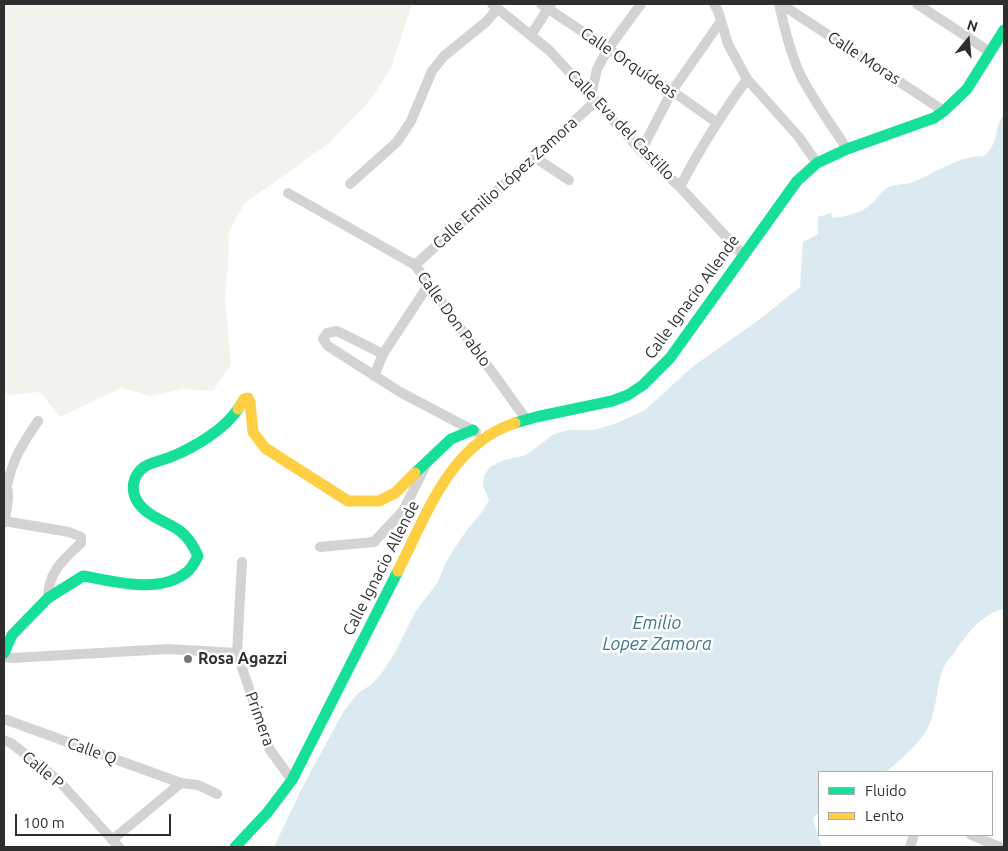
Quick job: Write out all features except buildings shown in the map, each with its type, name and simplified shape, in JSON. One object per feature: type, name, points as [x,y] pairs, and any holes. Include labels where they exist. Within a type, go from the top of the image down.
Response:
[{"type":"street","points":[[593,99],[596,69],[608,49],[641,4]]},
{"type":"street","points":[[714,4],[728,44],[748,80],[798,136],[817,163]]},
{"type":"street","points":[[917,4],[990,52]]},
{"type":"street","points":[[531,35],[546,5]]},
{"type":"street","name":"Calle Orquídeas","points":[[546,5],[716,122]]},
{"type":"street","points":[[782,6],[790,48],[800,72],[812,96],[847,149]]},
{"type":"street","name":"Calle Moras","points":[[782,6],[944,111]]},
{"type":"street","points":[[350,184],[397,142],[411,121],[432,71],[444,56],[486,22],[494,7]]},
{"type":"street","name":"Calle Eva del Castillo","points":[[494,7],[550,51],[641,151],[680,186],[743,255]]},
{"type":"street","points":[[641,151],[672,91],[721,21]]},
{"type":"street","name":"Calle Ignacio Allende","points":[[235,847],[267,813],[292,780],[439,490],[467,453],[484,436],[504,427],[526,419],[607,402],[633,393],[649,381],[670,358],[797,181],[817,163],[847,149],[934,118],[944,111],[967,89],[1004,30]]},
{"type":"street","points":[[680,186],[716,122],[748,80]]},
{"type":"street","name":"Calle Emilio López Zamora","points":[[415,265],[534,157],[593,99]]},
{"type":"street","points":[[534,157],[569,180]]},
{"type":"street","name":"Calle Don Pablo","points":[[288,193],[415,265],[526,419]]},
{"type":"street","points":[[374,376],[384,354],[429,284]]},
{"type":"street","points":[[384,354],[337,331],[326,333],[323,339],[328,346],[400,392],[484,436]]},
{"type":"street","points":[[242,562],[237,653],[168,649],[13,658],[4,655],[12,635],[48,598],[83,576],[146,585],[174,581],[189,571],[198,556],[194,547],[182,532],[149,514],[141,506],[132,490],[134,478],[144,467],[175,455],[210,436],[236,412],[244,399],[248,398],[250,402],[254,432],[266,448],[348,501],[379,501],[395,493],[451,439],[473,430]]},
{"type":"street","points":[[38,421],[17,452],[5,483],[8,491],[4,522],[69,532],[81,537],[81,543],[59,564],[48,588],[48,598]]},
{"type":"street","points":[[320,547],[374,542],[403,511],[427,464]]},
{"type":"street","name":"Primera","points":[[237,653],[270,750],[292,780]]},
{"type":"street","name":"Calle Q","points":[[4,719],[181,783],[198,785],[217,794]]},
{"type":"street","name":"Calle P","points":[[4,740],[11,743],[58,780],[115,844]]},
{"type":"street","points":[[115,844],[181,783]]},
{"type":"street","points":[[973,836],[1000,847]]},
{"type":"shaded area","points":[[4,4],[412,4],[391,68],[372,98],[328,144],[245,203],[229,231],[225,298],[231,364],[213,391],[182,389],[151,396],[121,388],[60,417],[40,392],[9,395],[4,393]]},
{"type":"water","name":"Emilio Lopez Zamora","points":[[1004,115],[1004,609],[988,615],[975,626],[946,663],[940,677],[935,708],[930,724],[918,742],[897,763],[887,771],[818,771],[818,814],[813,819],[822,847],[274,847],[301,790],[343,712],[358,693],[371,685],[381,674],[396,651],[415,612],[438,582],[445,564],[461,538],[484,509],[489,500],[483,485],[484,475],[490,467],[502,461],[526,455],[554,434],[569,430],[594,430],[617,423],[645,410],[692,367],[756,322],[800,287],[803,242],[818,234],[818,217],[831,213],[832,218],[858,212],[871,204],[888,188],[913,182],[965,159],[984,156],[992,146]]},
{"type":"traffic: fast","points":[[515,423],[612,401],[628,395],[643,385],[670,358],[797,181],[817,163],[847,149],[934,118],[944,111],[967,89],[1004,30]]},
{"type":"traffic: fast","points":[[4,653],[12,635],[48,598],[83,576],[122,583],[150,585],[176,579],[189,570],[198,556],[193,546],[186,536],[175,527],[151,515],[141,506],[134,492],[135,478],[144,467],[191,448],[218,430],[238,409]]},
{"type":"traffic: fast","points":[[415,473],[451,439],[473,430]]},
{"type":"traffic: fast","points":[[235,847],[267,813],[292,780],[398,571]]},
{"type":"traffic: slow","points":[[238,409],[244,399],[248,398],[253,432],[265,448],[348,501],[379,501],[395,493],[415,473]]},
{"type":"traffic: slow","points":[[398,571],[431,505],[457,464],[473,447],[492,433],[515,423]]},
{"type":"place","name":"Rosa Agazzi","points":[[188,659]]}]
